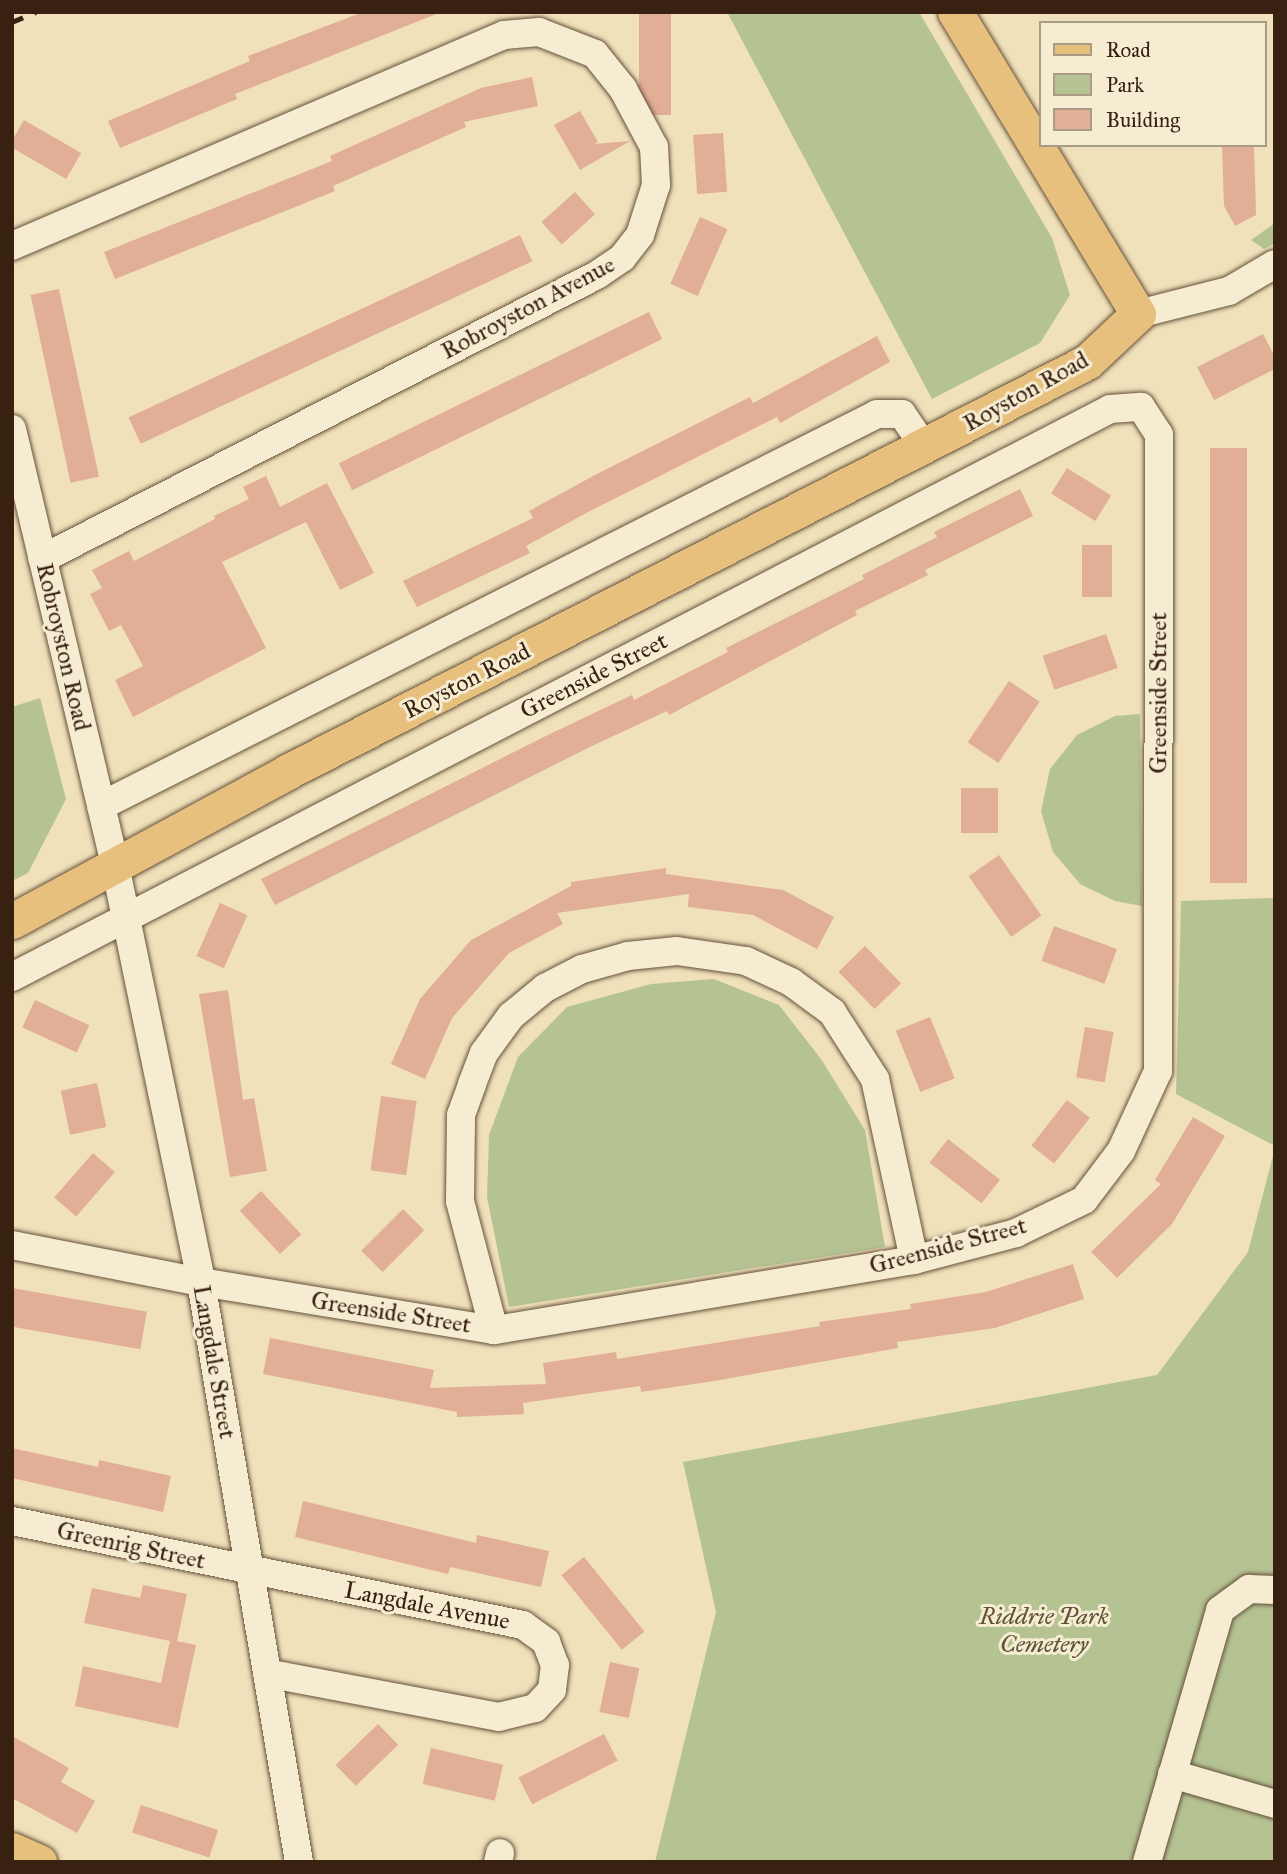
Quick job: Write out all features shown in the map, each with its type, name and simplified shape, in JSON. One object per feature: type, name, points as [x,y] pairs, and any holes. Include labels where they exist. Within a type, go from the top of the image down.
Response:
[{"type":"main road","points":[[955,12],[1138,314]]},
{"type":"main road","name":"Royston Road","points":[[12,921],[299,766],[925,448],[1087,362],[1138,314]]},
{"type":"main road","points":[[12,1850],[39,1862]]},
{"type":"street","name":"Robroyston Avenue","points":[[12,246],[504,35],[539,32],[595,54],[623,89],[654,147],[656,185],[640,235],[622,258],[597,275],[42,559]]},
{"type":"street","name":"Royston Road","points":[[1138,314],[1229,291],[1275,264]]},
{"type":"street","name":"Greenside Street","points":[[12,1245],[201,1282],[494,1330],[914,1260],[1016,1233],[1084,1199],[1121,1151],[1158,1071],[1159,435],[1141,407],[1110,409],[124,919]]},
{"type":"street","points":[[101,806],[877,414],[902,414],[925,448]]},
{"type":"street","name":"Robroyston Road","points":[[12,429],[23,528],[42,559],[115,865]]},
{"type":"street","name":"Langdale Street","points":[[115,865],[201,1282],[299,1862]]},
{"type":"street","points":[[12,977],[124,919]]},
{"type":"street","points":[[494,1330],[460,1201],[461,1115],[472,1084],[484,1053],[511,1016],[545,988],[582,969],[628,956],[677,951],[746,961],[791,982],[832,1012],[875,1079],[914,1260]]},
{"type":"street","name":"Greenrig Street","points":[[12,1521],[250,1571]]},
{"type":"street","name":"Langdale Avenue","points":[[250,1571],[523,1625],[546,1642],[555,1665],[552,1690],[535,1708],[499,1717],[267,1673]]},
{"type":"street","points":[[1147,1862],[1220,1610],[1249,1589],[1275,1590]]},
{"type":"street","points":[[1172,1774],[1275,1804]]},
{"type":"green space","points":[[727,12],[919,12],[1052,238],[1070,295],[1040,343],[932,399]]},
{"type":"green space","points":[[1275,223],[1275,243],[1264,249],[1251,240]]},
{"type":"green space","points":[[40,698],[66,799],[28,873],[12,881],[12,707]]},
{"type":"green space","points":[[1140,714],[1142,906],[1115,901],[1080,884],[1053,852],[1041,811],[1050,769],[1077,735],[1115,716]]},
{"type":"green space","points":[[1275,898],[1275,1146],[1176,1094],[1181,901]]},
{"type":"green space","points":[[714,979],[779,1005],[821,1059],[865,1130],[885,1247],[509,1307],[487,1197],[489,1135],[518,1057],[567,1007],[651,984]]},
{"type":"green space","name":"Riddrie Park Cemetery","points":[[1275,1148],[1275,1862],[655,1862],[716,1612],[683,1462],[1157,1375],[1248,1252]]},
{"type":"building","points":[[363,12],[439,13],[235,94],[237,99],[120,148],[108,121],[250,61],[248,56]]},
{"type":"building","points":[[639,12],[671,12],[671,115],[639,115]]},
{"type":"building","points":[[532,77],[538,106],[464,122],[466,127],[333,186],[335,191],[115,279],[104,252],[332,161],[330,156],[481,88]]},
{"type":"building","points":[[580,111],[598,142],[594,144],[630,141],[580,170],[554,125]]},
{"type":"building","points":[[24,120],[81,153],[66,179],[12,148],[12,141]]},
{"type":"building","points":[[723,133],[727,192],[697,194],[693,135]]},
{"type":"building","points":[[1222,147],[1254,147],[1256,215],[1235,226],[1224,206]]},
{"type":"building","points":[[575,192],[595,214],[562,244],[542,222]]},
{"type":"building","points":[[700,217],[727,229],[698,296],[670,284]]},
{"type":"building","points":[[520,235],[532,261],[141,444],[128,418]]},
{"type":"building","points":[[59,289],[99,477],[71,483],[31,295]]},
{"type":"building","points":[[649,312],[662,339],[352,490],[339,463]]},
{"type":"building","points":[[1263,334],[1275,357],[1275,369],[1214,400],[1197,367]]},
{"type":"building","points":[[877,336],[890,362],[780,423],[777,417],[588,512],[526,546],[530,553],[417,607],[403,581],[533,518],[529,511],[595,475],[750,397],[753,403]]},
{"type":"building","points":[[1210,448],[1247,448],[1247,883],[1210,883]]},
{"type":"building","points":[[1067,468],[1111,496],[1095,521],[1051,493]]},
{"type":"building","points":[[266,476],[280,507],[327,483],[374,573],[340,590],[306,522],[222,562],[266,648],[133,717],[115,680],[143,666],[121,625],[109,631],[90,594],[102,588],[92,570],[129,551],[134,561],[215,519],[214,516],[249,499],[243,487]]},
{"type":"building","points":[[1020,489],[1033,516],[925,570],[928,575],[855,611],[857,615],[669,715],[667,711],[592,746],[275,905],[261,879],[552,733],[632,695],[634,700],[728,652],[726,648],[864,579],[862,575],[937,537],[934,532]]},
{"type":"building","points":[[1082,545],[1112,545],[1112,597],[1082,597]]},
{"type":"building","points":[[1106,634],[1118,668],[1054,690],[1043,656]]},
{"type":"building","points":[[1009,681],[1040,702],[998,763],[968,742]]},
{"type":"building","points":[[961,788],[998,788],[998,833],[961,833]]},
{"type":"building","points":[[999,855],[1041,916],[1011,937],[969,876]]},
{"type":"building","points":[[666,868],[666,874],[783,890],[834,917],[817,949],[753,915],[688,907],[689,894],[557,913],[563,924],[509,953],[452,1018],[425,1079],[391,1064],[420,999],[471,940],[571,886],[571,882]]},
{"type":"building","points":[[220,903],[247,915],[224,968],[196,956]]},
{"type":"building","points":[[1054,926],[1117,949],[1104,984],[1041,961]]},
{"type":"building","points":[[865,946],[901,983],[875,1009],[838,972]]},
{"type":"building","points":[[228,990],[243,1100],[254,1098],[267,1171],[230,1177],[199,994]]},
{"type":"building","points":[[35,1000],[89,1025],[77,1053],[22,1027]]},
{"type":"building","points":[[930,1017],[955,1078],[920,1092],[896,1031]]},
{"type":"building","points":[[1085,1027],[1114,1032],[1105,1082],[1076,1077]]},
{"type":"building","points":[[97,1083],[106,1127],[70,1135],[61,1091]]},
{"type":"building","points":[[381,1096],[417,1101],[406,1175],[371,1170]]},
{"type":"building","points":[[1067,1100],[1090,1118],[1054,1164],[1031,1146]]},
{"type":"building","points":[[1193,1117],[1225,1136],[1172,1224],[1117,1278],[1091,1252],[1161,1184],[1155,1180]]},
{"type":"building","points":[[948,1139],[1000,1180],[982,1203],[930,1163]]},
{"type":"building","points":[[93,1153],[115,1172],[76,1217],[54,1198]]},
{"type":"building","points":[[261,1191],[301,1234],[280,1254],[240,1211]]},
{"type":"building","points":[[403,1209],[424,1230],[382,1272],[361,1251]]},
{"type":"building","points":[[1073,1264],[1084,1299],[995,1328],[897,1342],[898,1348],[714,1381],[641,1392],[640,1386],[523,1403],[524,1414],[457,1417],[457,1412],[263,1374],[270,1338],[434,1370],[430,1388],[546,1384],[543,1363],[616,1352],[617,1359],[820,1326],[819,1322],[911,1309],[910,1304],[986,1292]]},
{"type":"building","points":[[12,1288],[147,1312],[140,1349],[12,1327]]},
{"type":"building","points":[[12,1448],[98,1467],[99,1460],[171,1476],[163,1512],[12,1478]]},
{"type":"building","points":[[303,1501],[476,1543],[477,1535],[549,1551],[541,1587],[450,1567],[448,1574],[295,1537]]},
{"type":"building","points":[[584,1557],[644,1632],[622,1650],[561,1575]]},
{"type":"building","points":[[143,1585],[187,1594],[177,1641],[196,1645],[178,1728],[75,1706],[83,1666],[161,1683],[170,1641],[84,1623],[92,1588],[140,1598]]},
{"type":"building","points":[[610,1662],[639,1668],[629,1718],[599,1712]]},
{"type":"building","points":[[378,1724],[398,1745],[356,1786],[336,1765]]},
{"type":"building","points":[[604,1734],[618,1761],[532,1804],[518,1778]]},
{"type":"building","points":[[12,1736],[69,1768],[61,1782],[95,1801],[77,1833],[12,1798]]},
{"type":"building","points":[[431,1748],[503,1765],[495,1801],[423,1784]]},
{"type":"building","points":[[141,1805],[218,1830],[209,1858],[132,1833]]},
{"type":"railway","points":[[12,22],[36,12]]}]
